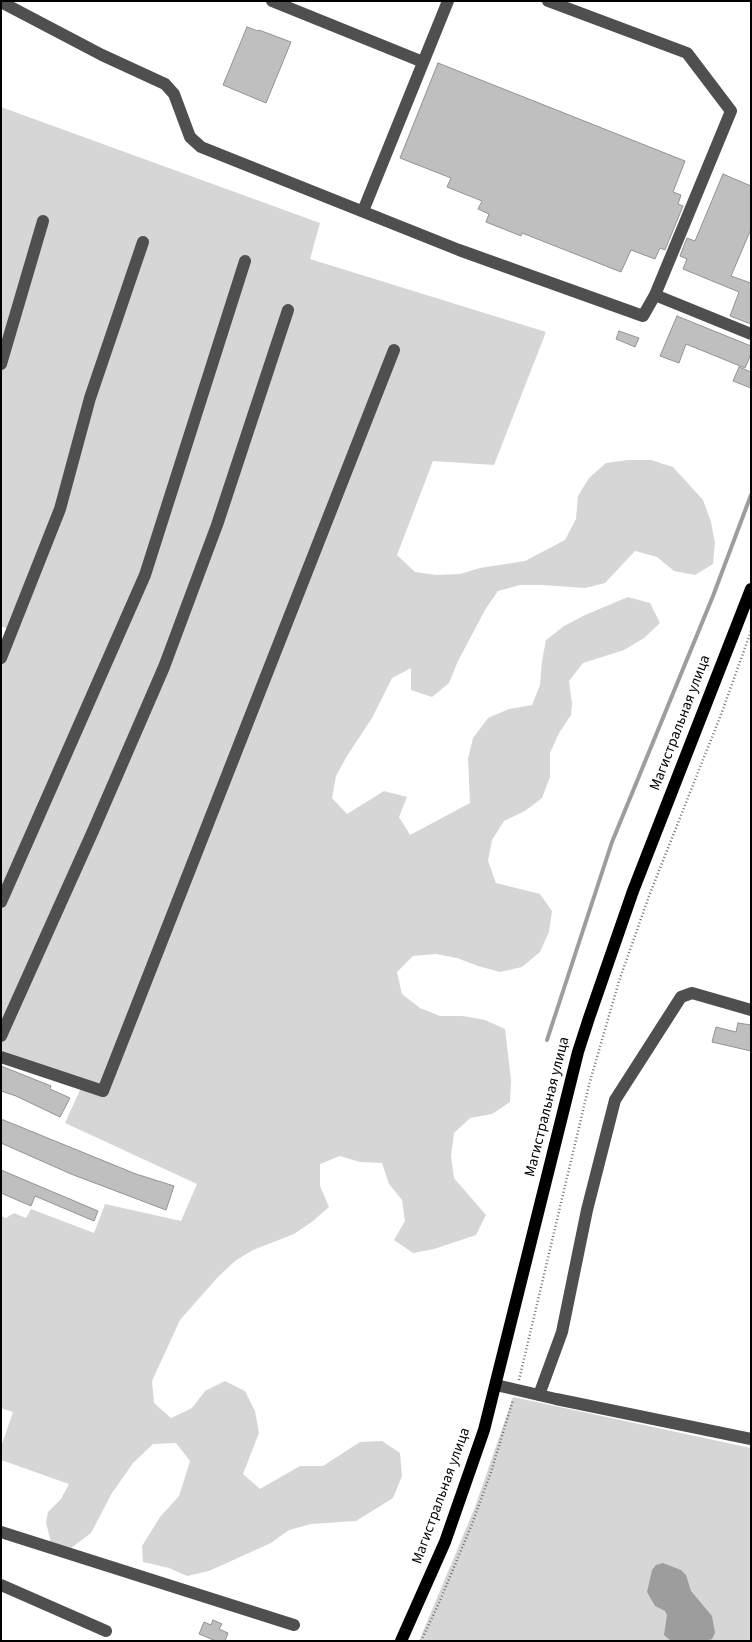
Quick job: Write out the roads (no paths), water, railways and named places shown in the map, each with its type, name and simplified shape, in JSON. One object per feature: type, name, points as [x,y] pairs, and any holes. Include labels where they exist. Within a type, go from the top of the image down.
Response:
[{"type":"main road","name":"Магистральная улица","points":[[402,1641],[445,1542],[484,1430],[578,1052],[634,891],[751,589]]},
{"type":"lane","points":[[272,1],[423,62]]},
{"type":"lane","points":[[363,211],[448,1]]},
{"type":"lane","points":[[1,2],[165,84],[174,94],[190,137],[201,147],[459,250],[643,316],[655,295],[731,110],[687,52],[548,1]]},
{"type":"lane","points":[[1,364],[42,221]]},
{"type":"lane","points":[[1,658],[60,509],[90,398],[143,242]]},
{"type":"lane","points":[[1,902],[145,576],[245,262]]},
{"type":"lane","points":[[655,295],[751,334]]},
{"type":"lane","points":[[1,1036],[164,667],[217,525],[288,310]]},
{"type":"lane","points":[[1,1057],[103,1091],[394,350]]},
{"type":"lane","points":[[539,1395],[562,1332],[586,1210],[615,1100],[681,997],[692,993],[751,1010]]},
{"type":"lane","points":[[496,1385],[751,1439]]},
{"type":"lane","points":[[1,1532],[294,1625]]},
{"type":"lane","points":[[1,1585],[106,1631]]},
{"type":"waterway","points":[[547,1040],[612,842],[713,596],[751,495]]}]
